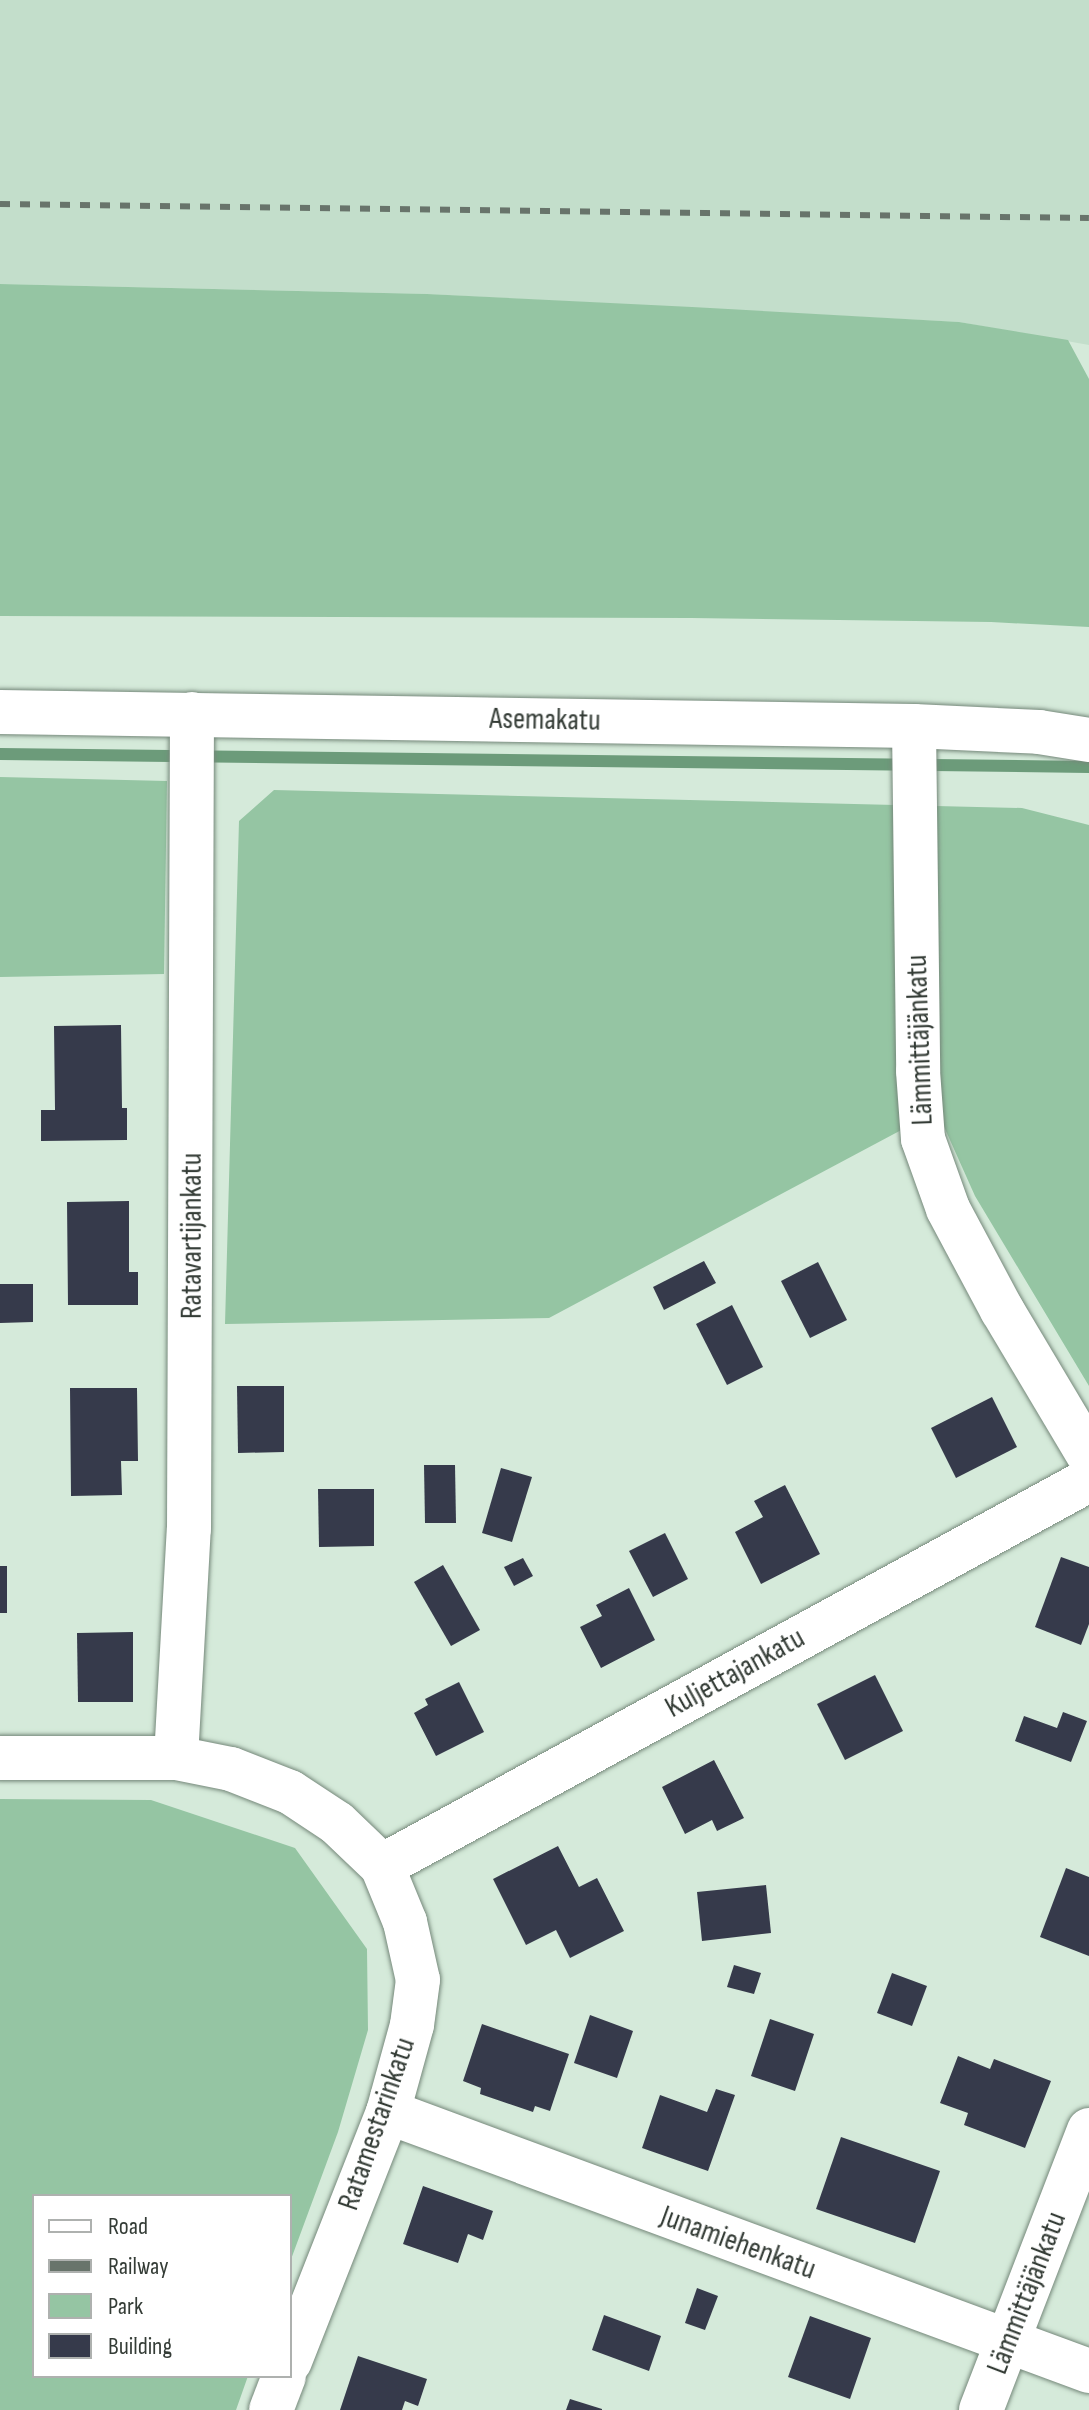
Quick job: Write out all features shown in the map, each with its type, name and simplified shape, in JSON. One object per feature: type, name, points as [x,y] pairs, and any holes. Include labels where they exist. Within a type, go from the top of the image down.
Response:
[{"type":"street","name":"Asemakatu","points":[[0,712],[914,726],[1039,732],[1089,740]]},
{"type":"street","name":"Ratavartijankatu","points":[[176,1758],[189,1529],[192,714]]},
{"type":"street","name":"Lämmittäjänkatu","points":[[914,726],[918,1071],[923,1139],[948,1209],[1002,1310],[1089,1456]]},
{"type":"street","name":"Kuljettajankatu","points":[[382,1866],[1089,1480]]},
{"type":"street","name":"Ratamestarinkatu","points":[[0,1758],[176,1758],[231,1769],[290,1792],[337,1823],[382,1866],[405,1922],[418,1980],[412,2025],[388,2112],[292,2356]]},
{"type":"street","name":"Junamiehenkatu","points":[[388,2112],[1089,2371]]},
{"type":"street","name":"Lämmittäjänkatu","points":[[981,2410],[1089,2130]]},
{"type":"street","points":[[271,2410],[283,2378]]},
{"type":"shaded area","points":[[0,0],[1089,0],[1089,345],[959,322],[427,294],[0,284]]},
{"type":"green space","points":[[0,284],[427,294],[692,307],[959,322],[1068,340],[1089,379],[1089,627],[991,622],[691,618],[0,616]]},
{"type":"green space","points":[[0,777],[167,781],[164,974],[0,977]]},
{"type":"green space","points":[[274,790],[1022,808],[1089,825],[1089,1386],[975,1196],[937,1111],[549,1318],[225,1324],[239,821]]},
{"type":"green space","points":[[0,1799],[151,1800],[295,1848],[367,1949],[368,2030],[338,2132],[292,2257],[292,2194],[32,2194],[32,2378],[247,2378],[236,2410],[0,2410]]},
{"type":"building","points":[[121,1025],[122,1108],[127,1108],[127,1140],[41,1141],[41,1110],[55,1110],[54,1026]]},
{"type":"building","points":[[129,1201],[129,1272],[138,1272],[138,1305],[68,1305],[67,1202]]},
{"type":"building","points":[[704,1261],[716,1283],[664,1310],[653,1287]]},
{"type":"building","points":[[818,1262],[847,1320],[810,1338],[781,1281]]},
{"type":"building","points":[[0,1284],[33,1284],[33,1322],[0,1323]]},
{"type":"building","points":[[732,1305],[763,1367],[727,1385],[696,1324]]},
{"type":"building","points":[[237,1386],[284,1386],[284,1452],[238,1453]]},
{"type":"building","points":[[70,1388],[137,1388],[138,1461],[121,1461],[122,1495],[71,1496]]},
{"type":"building","points":[[992,1397],[1017,1447],[956,1478],[931,1428]]},
{"type":"building","points":[[424,1465],[455,1465],[456,1523],[425,1523]]},
{"type":"building","points":[[501,1468],[532,1477],[512,1542],[482,1533]]},
{"type":"building","points":[[785,1485],[820,1554],[761,1584],[735,1532],[763,1517],[754,1501]]},
{"type":"building","points":[[318,1489],[374,1489],[374,1546],[319,1547]]},
{"type":"building","points":[[665,1533],[688,1579],[653,1597],[629,1551]]},
{"type":"building","points":[[1061,1557],[1089,1567],[1089,1624],[1081,1645],[1035,1627]]},
{"type":"building","points":[[523,1558],[533,1576],[514,1586],[504,1567]]},
{"type":"building","points":[[443,1565],[480,1630],[451,1646],[414,1582]]},
{"type":"building","points":[[0,1566],[7,1566],[7,1613],[0,1613]]},
{"type":"building","points":[[629,1588],[655,1640],[601,1668],[580,1627],[602,1616],[596,1605]]},
{"type":"building","points":[[133,1632],[133,1702],[78,1702],[77,1633]]},
{"type":"building","points":[[875,1675],[903,1731],[845,1760],[817,1704]]},
{"type":"building","points":[[459,1682],[484,1732],[436,1756],[414,1713],[428,1705],[425,1699]]},
{"type":"building","points":[[1063,1712],[1087,1721],[1071,1762],[1015,1741],[1024,1716],[1057,1728]]},
{"type":"building","points":[[714,1760],[744,1818],[717,1831],[712,1820],[685,1834],[662,1787]]},
{"type":"building","points":[[558,1846],[579,1887],[597,1878],[624,1931],[570,1958],[556,1930],[526,1945],[493,1879]]},
{"type":"building","points":[[1066,1868],[1089,1877],[1089,1956],[1040,1937]]},
{"type":"building","points":[[766,1885],[771,1933],[702,1941],[697,1892]]},
{"type":"building","points":[[734,1965],[761,1973],[754,1994],[727,1987]]},
{"type":"building","points":[[892,1973],[927,1986],[912,2026],[877,2013]]},
{"type":"building","points":[[590,2015],[633,2031],[617,2078],[574,2063]]},
{"type":"building","points":[[770,2019],[814,2034],[795,2091],[751,2076]]},
{"type":"building","points":[[482,2024],[569,2054],[550,2111],[535,2106],[533,2112],[480,2094],[481,2088],[463,2081]]},
{"type":"building","points":[[958,2056],[990,2069],[994,2059],[1051,2081],[1025,2148],[964,2125],[968,2113],[940,2103]]},
{"type":"building","points":[[716,2089],[735,2095],[708,2171],[642,2148],[660,2095],[707,2112]]},
{"type":"building","points":[[841,2137],[940,2171],[915,2243],[816,2209]]},
{"type":"building","points":[[423,2186],[493,2211],[483,2240],[468,2234],[458,2263],[403,2244]]},
{"type":"building","points":[[697,2288],[718,2296],[705,2330],[685,2323]]},
{"type":"building","points":[[604,2315],[661,2336],[649,2371],[592,2350]]},
{"type":"building","points":[[810,2316],[871,2338],[850,2399],[788,2377]]},
{"type":"building","points":[[358,2356],[427,2379],[418,2406],[405,2401],[402,2410],[340,2410]]},
{"type":"building","points":[[570,2399],[602,2409],[602,2410],[566,2410]]},
{"type":"waterway","points":[[0,754],[1089,767]]},
{"type":"railway","points":[[0,204],[1089,218]]}]
